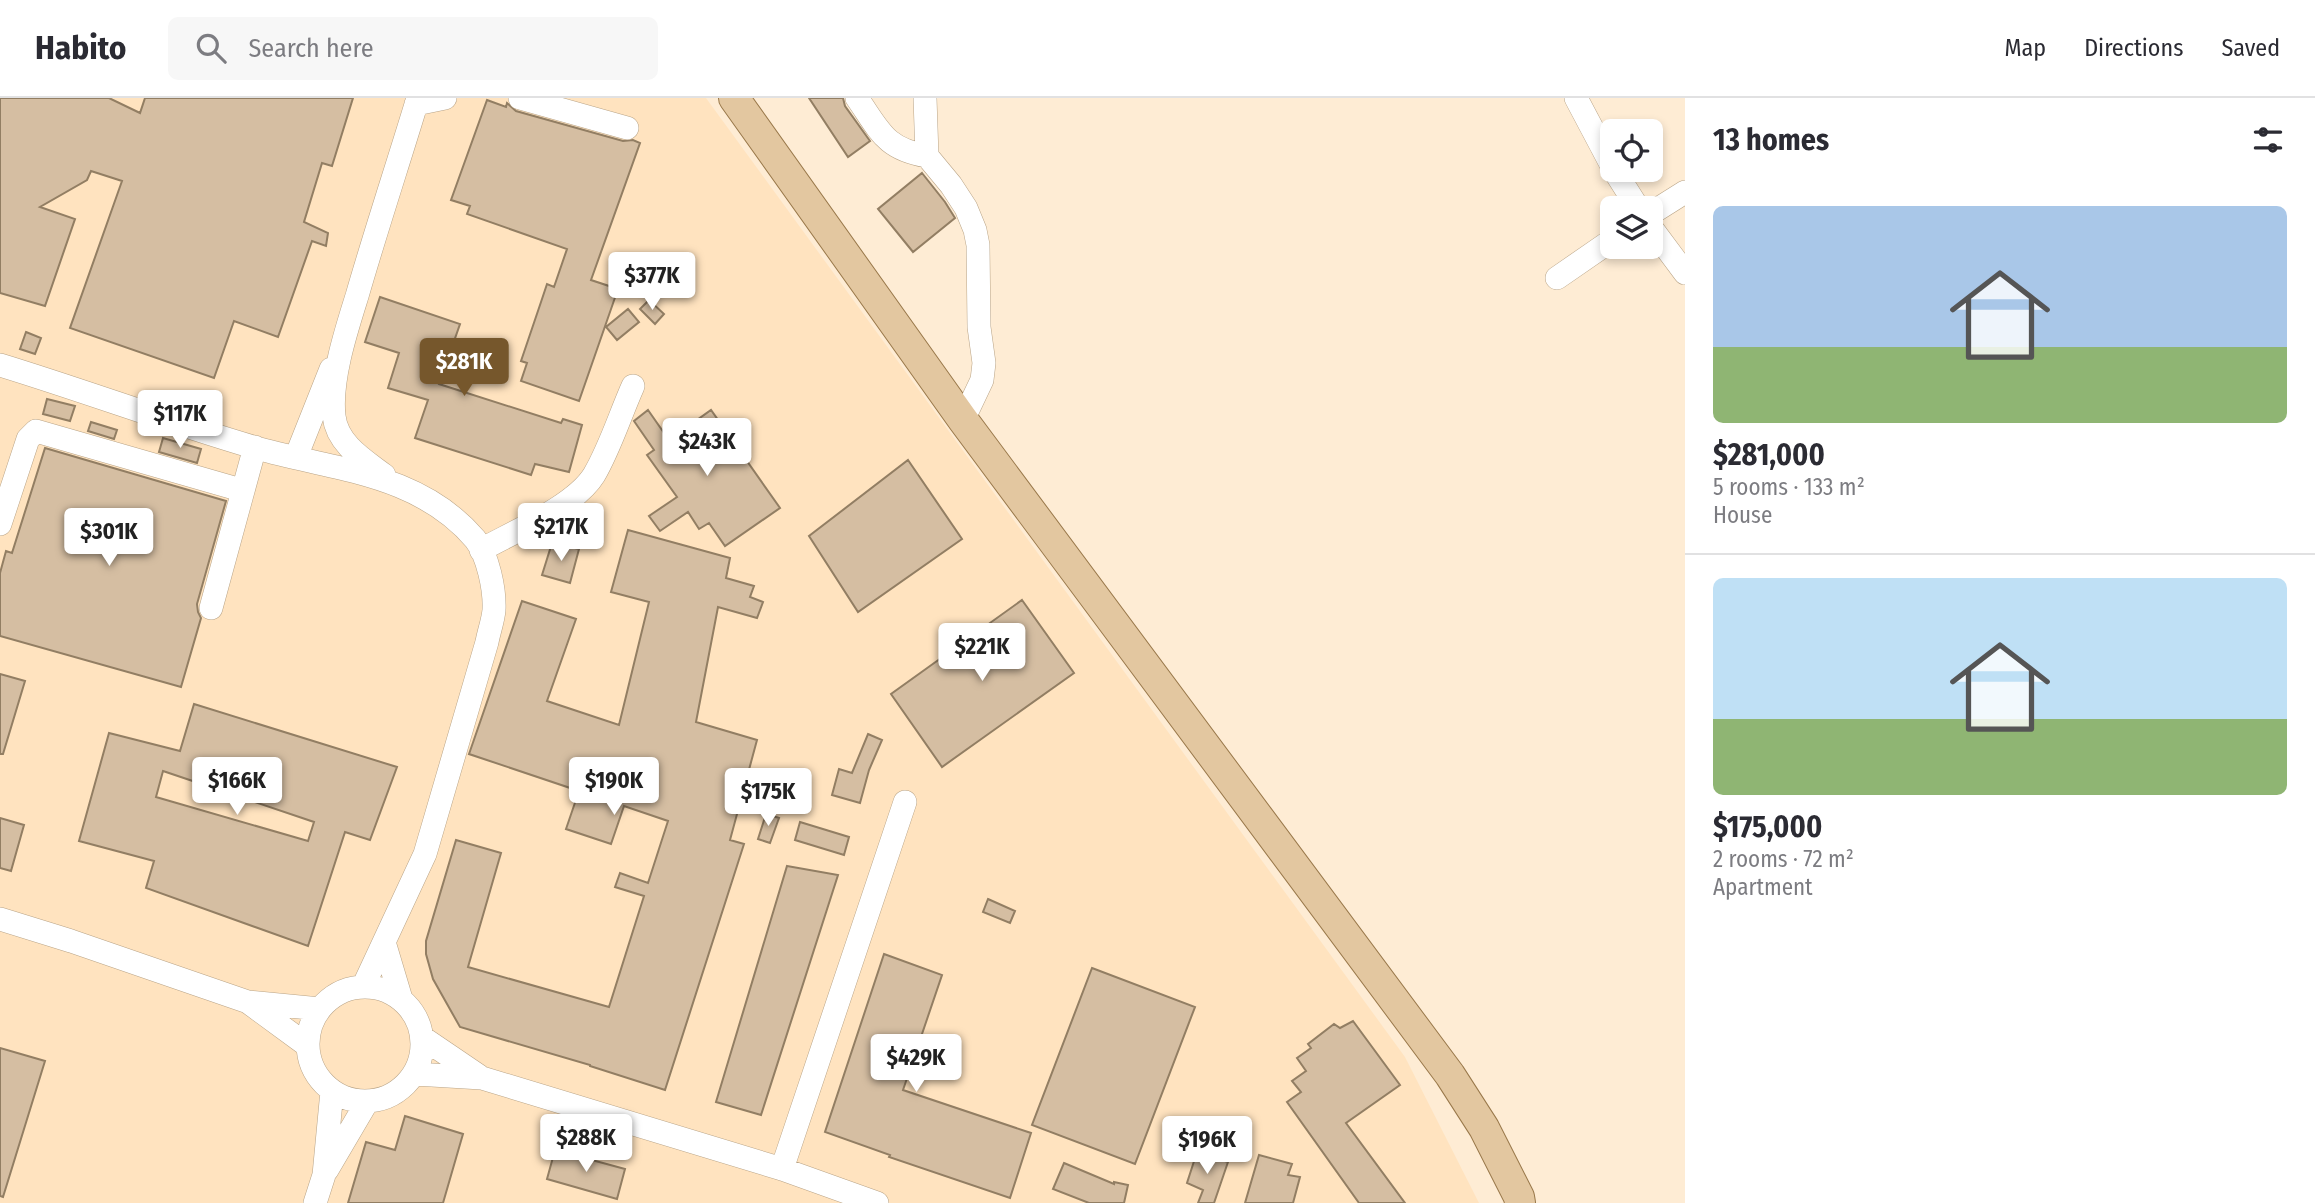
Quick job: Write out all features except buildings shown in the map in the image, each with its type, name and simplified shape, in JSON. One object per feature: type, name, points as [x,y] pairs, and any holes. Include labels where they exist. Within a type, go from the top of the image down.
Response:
[{"type":"main road","points":[[734,98],[963,420],[1450,1074],[1484,1128],[1520,1203]]},
{"type":"street","points":[[363,987],[425,854],[487,642],[494,609],[491,581],[476,541],[453,518],[396,483],[356,454],[341,437],[334,418],[334,395],[342,347],[417,101],[445,98]]},
{"type":"street","points":[[520,98],[627,128]]},
{"type":"street","points":[[857,98],[887,141],[908,153],[927,156]]},
{"type":"street","points":[[925,98],[927,156],[966,208],[978,244],[979,327],[984,363],[982,380],[963,420]]},
{"type":"street","points":[[1576,98],[1600,143]]},
{"type":"street","points":[[1663,206],[1685,192]]},
{"type":"street","points":[[1663,243],[1685,273]]},
{"type":"street","points":[[1557,278],[1600,248]]},
{"type":"street","points":[[296,457],[315,405],[342,347]]},
{"type":"street","points":[[0,365],[255,447],[396,483]]},
{"type":"street","points":[[481,550],[579,493],[593,477],[633,386]]},
{"type":"street","points":[[0,524],[28,439],[36,431],[241,490]]},
{"type":"street","points":[[211,608],[241,490],[255,447]]},
{"type":"street","points":[[782,1169],[905,802]]},
{"type":"street","points":[[0,919],[248,1002],[320,1009]]},
{"type":"street","points":[[384,942],[401,999]]},
{"type":"street","points":[[363,987],[383,989],[401,999],[412,1010],[422,1038],[421,1056],[415,1074],[402,1088],[386,1098],[367,1102],[354,1101],[332,1091],[319,1079],[311,1063],[308,1046],[311,1026],[320,1009],[340,993],[363,987]]},
{"type":"street","points":[[248,1002],[308,1046]]},
{"type":"street","points":[[422,1038],[482,1077]]},
{"type":"street","points":[[415,1074],[482,1077],[782,1169],[877,1203]]},
{"type":"street","points":[[315,1203],[324,1175],[332,1091]]},
{"type":"street","points":[[324,1175],[367,1102]]},
{"type":"shaded area","points":[[0,98],[706,98],[1405,1057],[1479,1203],[0,1203]]}]
